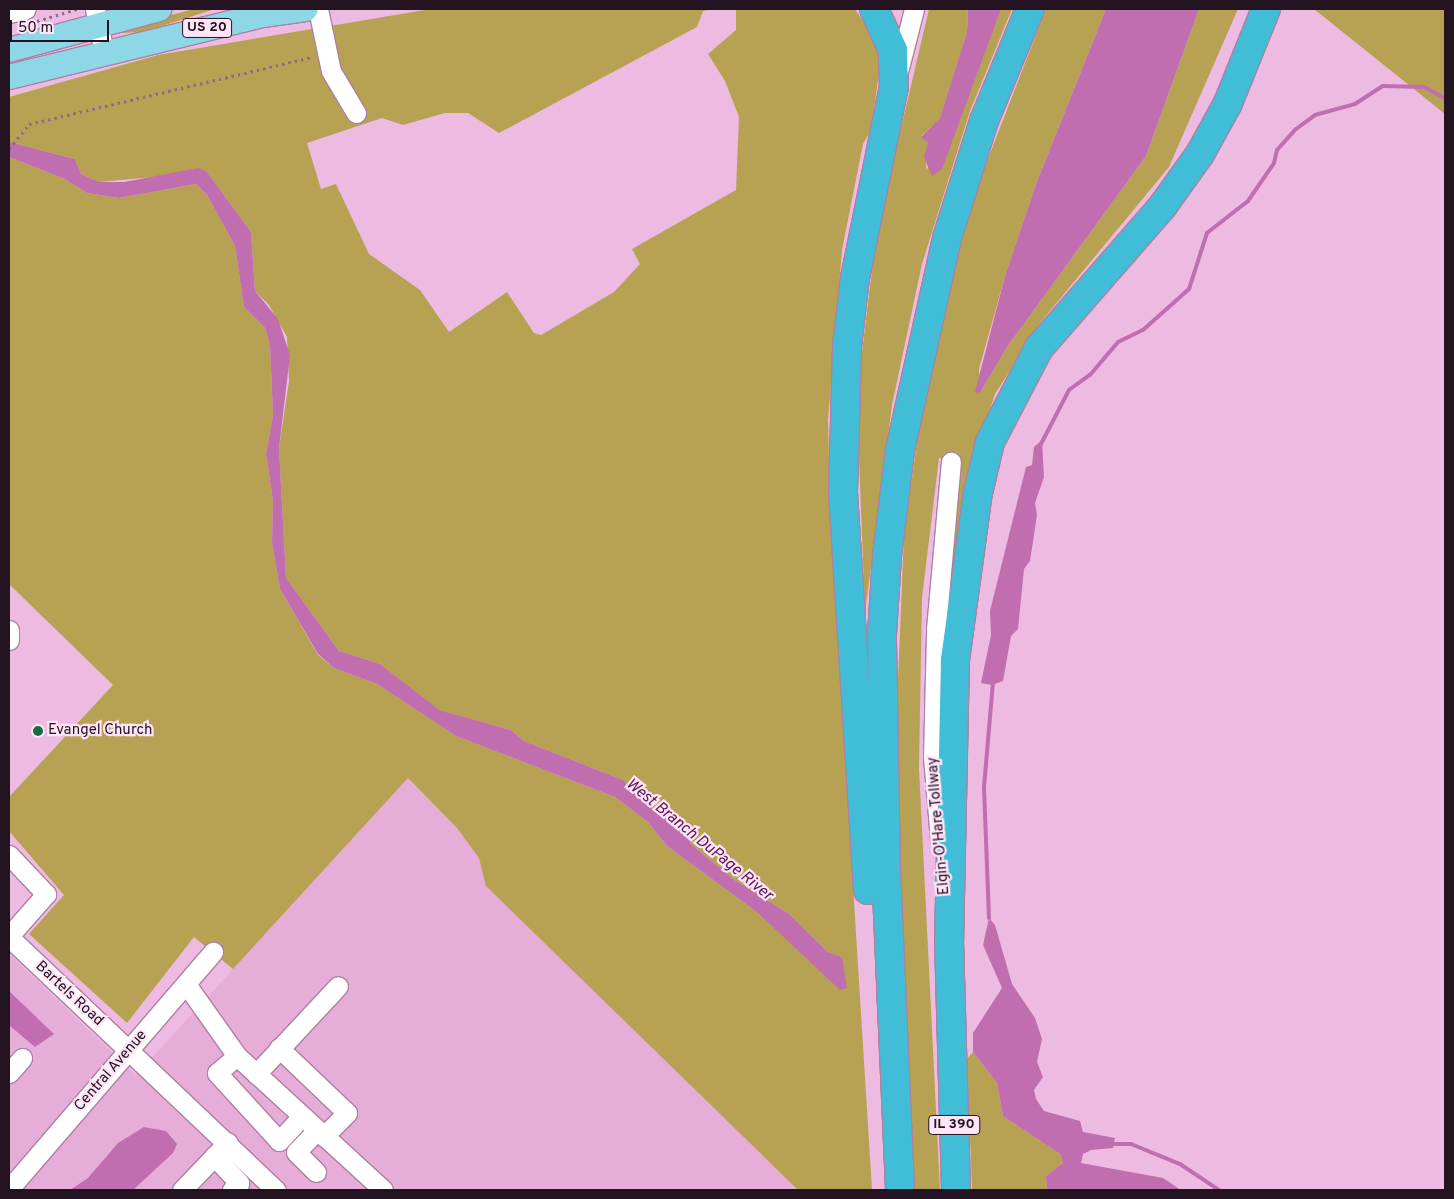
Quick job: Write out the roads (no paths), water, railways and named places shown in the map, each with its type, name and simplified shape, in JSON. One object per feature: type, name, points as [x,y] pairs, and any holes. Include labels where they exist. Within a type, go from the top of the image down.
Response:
[{"type":"highway","points":[[874,9],[893,50],[894,87],[855,278],[847,346],[843,492],[886,1190]]},
{"type":"highway","points":[[900,1190],[886,872],[882,634],[887,556],[901,441],[947,238],[984,121],[1030,9]]},
{"type":"highway","points":[[949,946],[955,660],[978,493],[990,442],[1039,348],[1162,207],[1200,154],[1228,103],[1266,9]]},
{"type":"highway","name":"Elgin-O'Hare Tollway","points":[[949,946],[956,1190]]},
{"type":"main road","points":[[9,50],[96,16],[159,9]]},
{"type":"main road","name":"US 20","points":[[9,77],[104,52],[306,9]]},
{"type":"street","points":[[318,9],[331,71],[356,113]]},
{"type":"street","points":[[894,87],[914,9]]},
{"type":"street","points":[[9,13],[28,16]]},
{"type":"street","points":[[96,16],[104,52]]},
{"type":"street","name":"Elgin-O'Hare Tollway","points":[[949,946],[933,756],[936,629],[951,462]]},
{"type":"street","points":[[9,630],[9,640]]},
{"type":"street","points":[[9,855],[46,894],[9,937]]},
{"type":"street","name":"Bartels Road","points":[[9,937],[228,1142],[276,1190]]},
{"type":"street","name":"Central Avenue","points":[[9,1189],[213,952]]},
{"type":"street","points":[[186,984],[237,1056],[383,1190]]},
{"type":"street","points":[[256,1074],[338,986]]},
{"type":"street","points":[[279,1048],[346,1113],[296,1152],[316,1172]]},
{"type":"street","points":[[237,1056],[217,1074],[279,1141],[302,1116]]},
{"type":"street","points":[[9,1073],[22,1058]]},
{"type":"street","points":[[182,1190],[228,1142]]},
{"type":"street","points":[[214,1156],[240,1183],[232,1190]]},
{"type":"waterway","points":[[1041,444],[1069,390],[1090,375],[1118,342],[1143,330],[1189,289],[1207,233],[1248,201],[1274,163],[1277,150],[1296,129],[1315,115],[1355,104],[1383,86],[1424,87],[1445,98]]},
{"type":"waterway","points":[[989,918],[984,787],[993,681]]},
{"type":"waterway","name":"West Branch DuPage River","points":[[1111,1144],[1131,1144],[1180,1164],[1219,1190]]},
{"type":"place","name":"Evangel Church","points":[[38,731]]}]
